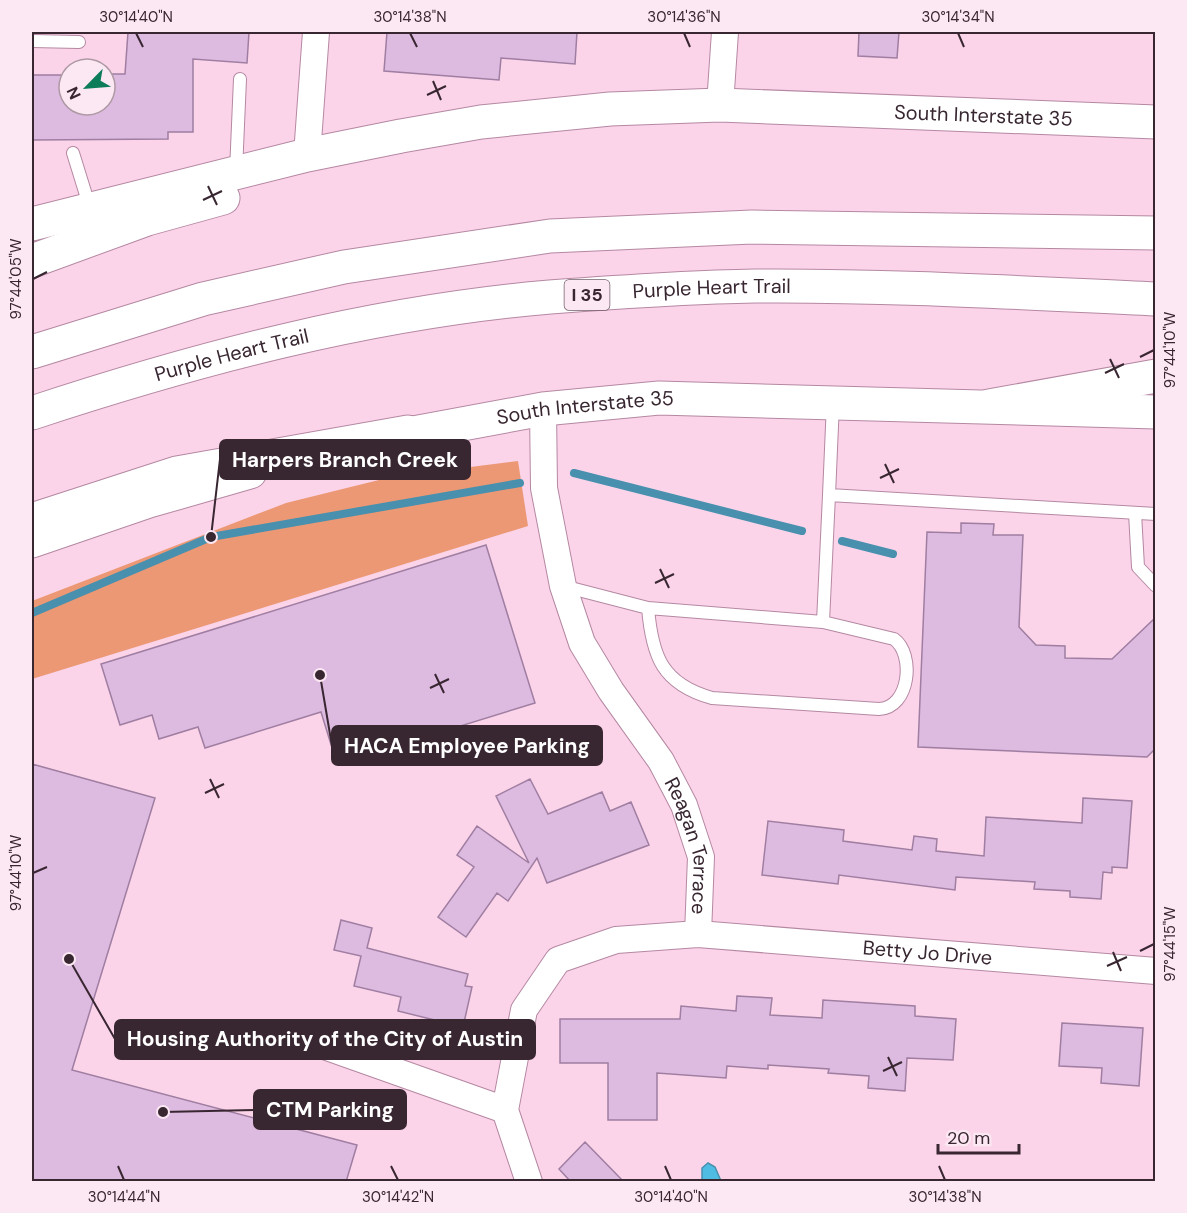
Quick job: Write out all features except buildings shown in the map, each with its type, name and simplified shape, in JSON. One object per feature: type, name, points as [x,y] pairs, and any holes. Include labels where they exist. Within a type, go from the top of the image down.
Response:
[{"type":"main road","name":"South Interstate 35","points":[[33,219],[90,208],[357,145],[481,122],[610,109],[720,105],[1155,122]]},
{"type":"main road","points":[[32,261],[147,219],[306,175],[357,145]]},
{"type":"main road","points":[[32,352],[202,299],[322,272],[550,236],[752,227],[1155,232]]},
{"type":"main road","name":"Purple Heart Trail","points":[[32,413],[194,362],[327,331],[547,297],[754,286],[877,287],[1155,299]]},
{"type":"main road","points":[[989,406],[1155,376]]},
{"type":"main road","name":"South Interstate 35","points":[[32,541],[149,501],[270,466],[408,432],[543,409],[659,398],[1155,412]]},
{"type":"main road","points":[[32,520],[177,473],[408,432]]},
{"type":"street","points":[[307,155],[316,32]]},
{"type":"street","points":[[720,105],[725,32]]},
{"type":"street","name":"Reagan Terrace","points":[[529,1182],[505,1110],[524,1010],[558,960],[616,940],[698,934],[701,857],[684,805],[661,761],[611,691],[582,643],[563,586],[544,488],[543,409]]},
{"type":"street","name":"Betty Jo Drive","points":[[698,934],[1155,971]]},
{"type":"street","points":[[327,1047],[505,1110]]},
{"type":"lane","points":[[32,40],[79,42]]},
{"type":"lane","points":[[236,172],[240,79]]},
{"type":"lane","points":[[73,153],[90,208]]},
{"type":"lane","points":[[824,622],[833,402]]},
{"type":"lane","points":[[829,495],[1155,514]]},
{"type":"lane","points":[[1135,513],[1138,567],[1155,586]]},
{"type":"lane","points":[[563,586],[648,608],[824,622],[894,639],[902,644],[905,651],[904,686],[897,702],[879,709],[712,698],[690,692],[667,673],[654,650],[648,608]]},
{"type":"shaded area","points":[[518,461],[528,526],[32,679],[32,601],[286,503],[391,477]]},
{"type":"water","points":[[708,1163],[715,1167],[721,1181],[702,1181],[702,1168]]},
{"type":"waterway","points":[[574,473],[802,531]]},
{"type":"waterway","points":[[32,613],[211,537],[520,483]]},
{"type":"waterway","points":[[842,541],[893,554]]},
{"type":"place","name":"Harpers Branch Creek","points":[[211,537]]},
{"type":"place","name":"HACA Employee Parking","points":[[320,675]]},
{"type":"place","name":"Housing Authority of the City of Austin","points":[[69,959]]},
{"type":"place","name":"CTM Parking","points":[[163,1112]]}]
